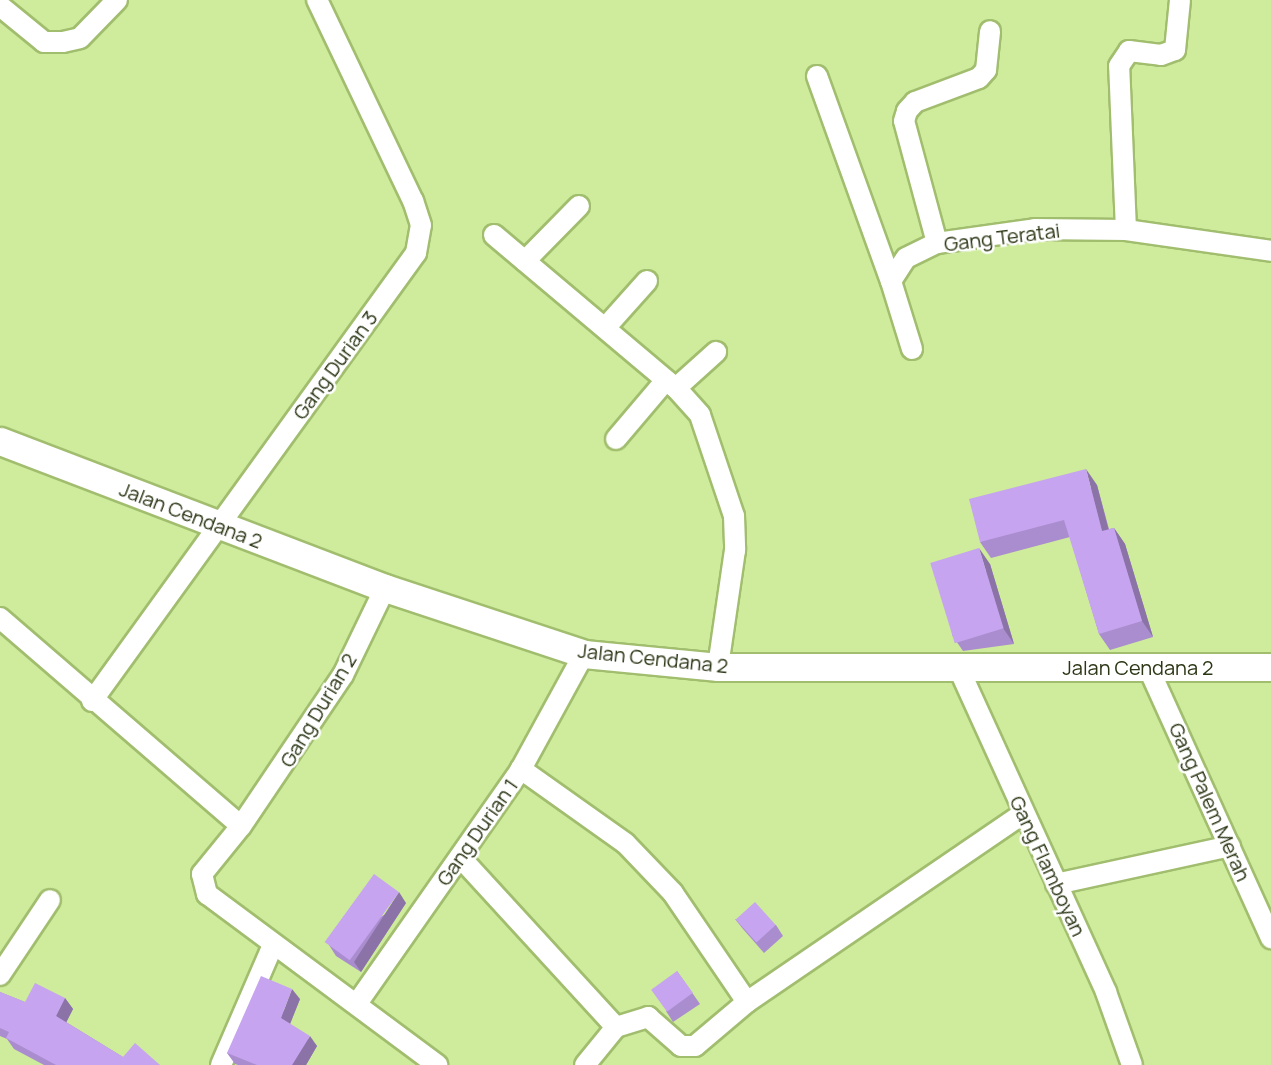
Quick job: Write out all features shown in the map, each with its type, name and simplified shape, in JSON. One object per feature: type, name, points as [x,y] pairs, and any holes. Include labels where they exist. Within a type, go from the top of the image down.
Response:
[{"type":"street","points":[[0,6],[44,42],[63,42],[80,38],[117,0]]},
{"type":"street","name":"Gang Durian 3","points":[[92,701],[221,528],[416,253],[421,225],[317,0]]},
{"type":"street","points":[[1126,230],[1119,66],[1129,51],[1161,55],[1175,50],[1180,0]]},
{"type":"street","points":[[937,243],[904,121],[907,111],[915,102],[979,78],[986,70],[990,31]]},
{"type":"street","points":[[817,76],[891,281],[912,350]]},
{"type":"street","points":[[525,261],[579,206]]},
{"type":"street","name":"Gang Teratai","points":[[891,281],[906,258],[937,243],[1035,229],[1126,230],[1271,250]]},
{"type":"street","points":[[494,235],[671,384],[700,415],[734,516],[735,550],[718,667]]},
{"type":"street","points":[[605,328],[647,281]]},
{"type":"street","points":[[616,439],[671,384],[716,352]]},
{"type":"street","name":"Jalan Cendana 2","points":[[0,441],[221,528],[385,588],[584,654],[718,667],[959,669],[1271,667]]},
{"type":"street","name":"Gang Durian 2","points":[[272,947],[201,886],[202,874],[241,826],[343,675],[385,588]]},
{"type":"street","points":[[0,618],[92,701],[241,826]]},
{"type":"street","name":"Gang Durian 1","points":[[357,1002],[521,769],[584,654]]},
{"type":"street","name":"Gang Palem Merah","points":[[1148,667],[1271,938]]},
{"type":"street","name":"Gang Flamboyan","points":[[959,669],[1107,992],[1132,1065]]},
{"type":"street","points":[[521,769],[625,843],[673,893],[747,1002]]},
{"type":"street","points":[[585,1065],[616,1027],[648,1017],[681,1046],[695,1046],[747,1002],[1024,813]]},
{"type":"street","points":[[1056,884],[1230,846]]},
{"type":"street","points":[[460,857],[616,1027]]},
{"type":"street","points":[[0,975],[50,900]]},
{"type":"street","points":[[221,1065],[272,947],[357,1002],[437,1065]]},
{"type":"building","points":[[1086,469],[1102,531],[1114,528],[1142,621],[1099,634],[1064,520],[980,542],[969,499]]},
{"type":"building","points":[[979,548],[1004,628],[955,643],[930,563]]},
{"type":"building","points":[[374,874],[399,892],[350,960],[325,942]]},
{"type":"building","points":[[755,902],[776,925],[756,942],[736,919]]},
{"type":"building","points":[[677,971],[693,993],[667,1012],[651,990]]},
{"type":"building","points":[[261,976],[292,989],[281,1018],[310,1036],[292,1065],[257,1065],[227,1053]]},
{"type":"building","points":[[35,983],[65,998],[56,1016],[123,1057],[135,1043],[160,1065],[56,1065],[6,1038],[9,1032],[0,1028],[0,992],[25,1002]]}]
